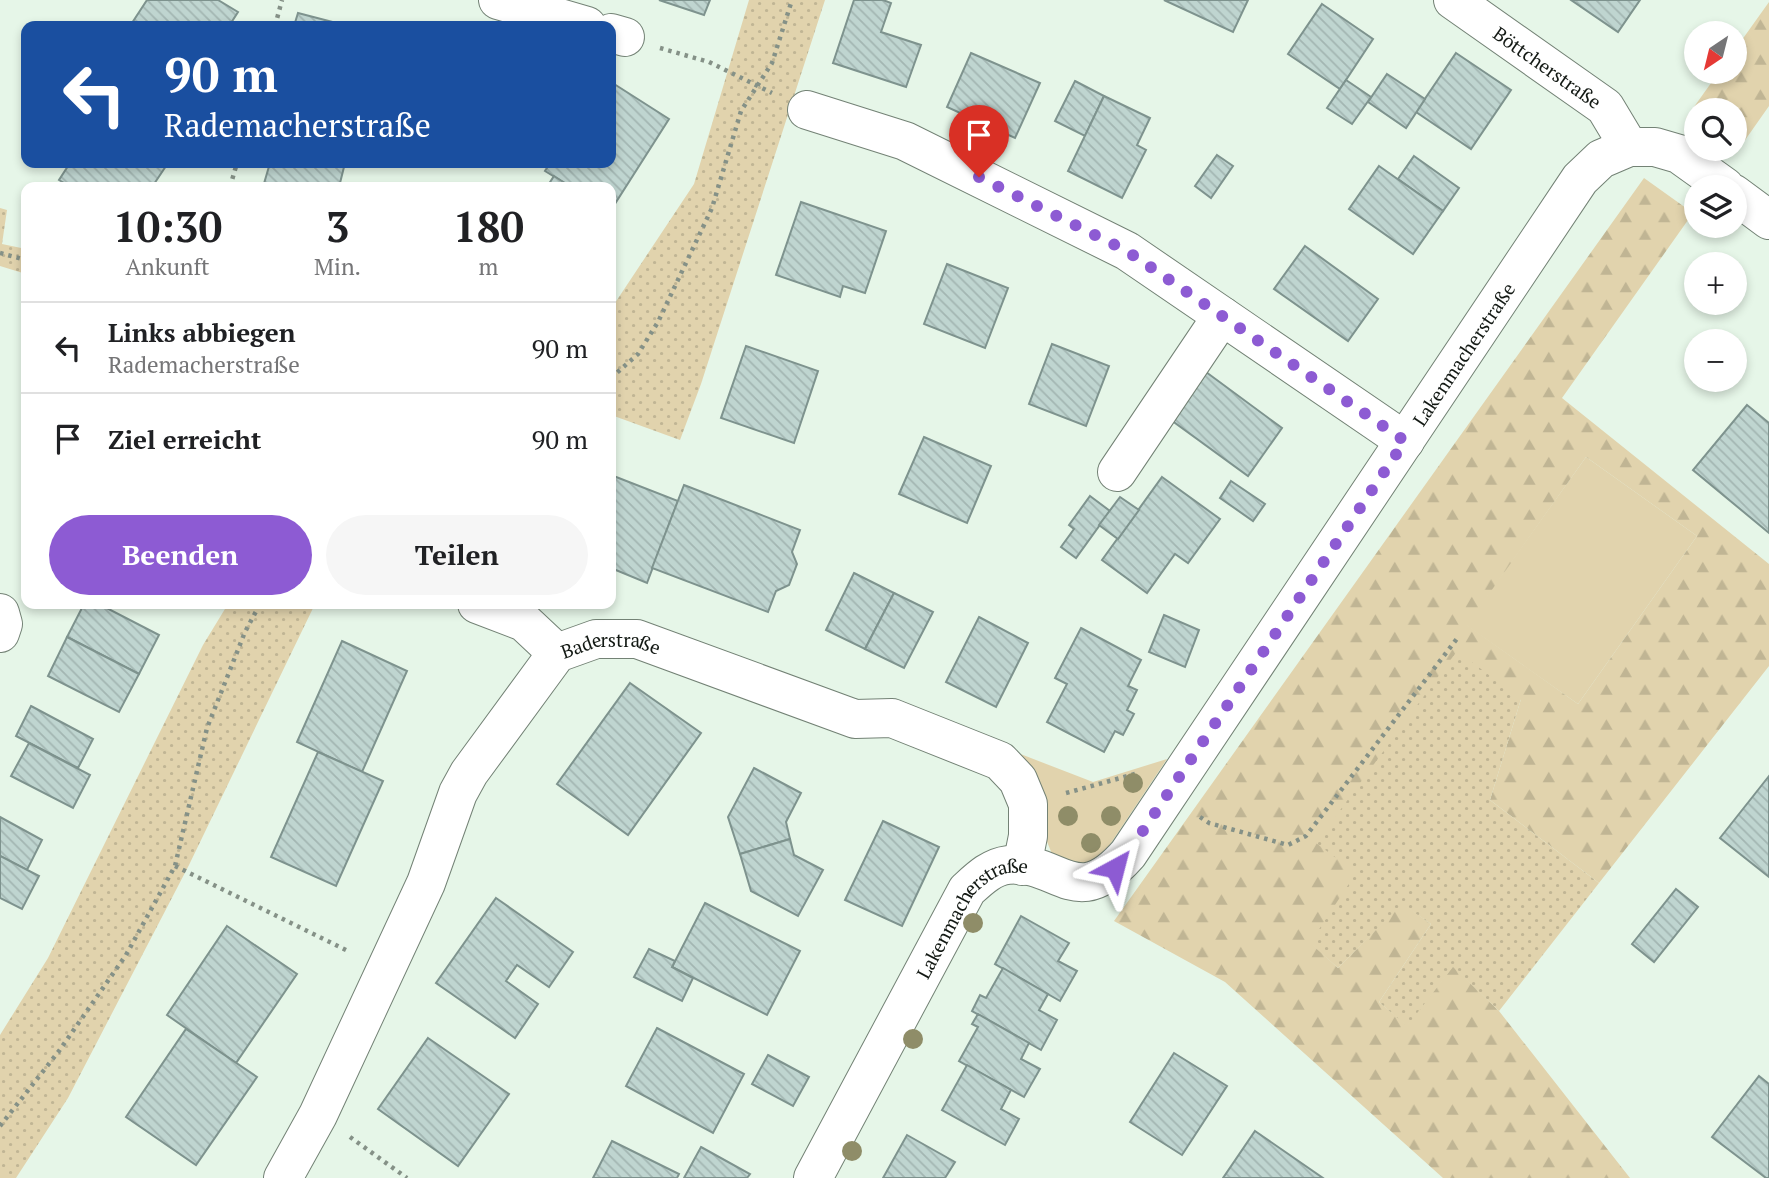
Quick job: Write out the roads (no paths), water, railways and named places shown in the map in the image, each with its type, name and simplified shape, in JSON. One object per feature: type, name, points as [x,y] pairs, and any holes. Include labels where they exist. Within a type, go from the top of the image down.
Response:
[{"type":"street","points":[[498,0],[570,21]]},
{"type":"street","name":"Böttcherstraße","points":[[1453,0],[1605,107],[1629,148]]},
{"type":"street","points":[[807,110],[905,141],[1127,251],[1405,441]]},
{"type":"street","points":[[1629,148],[1655,147],[1679,154],[1708,175]]},
{"type":"street","name":"Lakenmacherstraße","points":[[813,1178],[967,890],[979,878],[994,869],[1009,865],[1023,866],[1078,883],[1095,880],[1115,868],[1128,853],[1580,180],[1601,159],[1629,148]]},
{"type":"street","points":[[1747,204],[1769,220]]},
{"type":"street","points":[[1117,472],[1222,316]]},
{"type":"street","points":[[490,609],[524,622],[557,653]]},
{"type":"street","points":[[0,613],[3,624],[0,633]]},
{"type":"street","name":"Baderstraße","points":[[283,1178],[318,1115],[426,883],[463,783],[557,653],[596,639],[637,639],[855,719],[892,718],[1000,761],[1017,780],[1028,804],[1028,836],[1023,866]]}]
